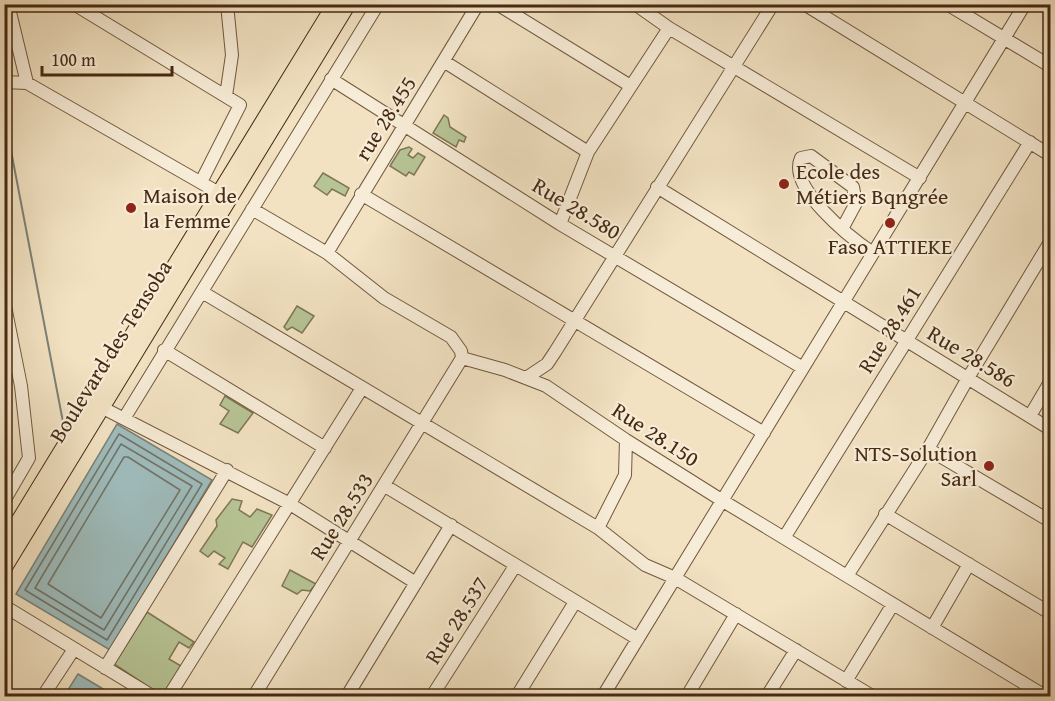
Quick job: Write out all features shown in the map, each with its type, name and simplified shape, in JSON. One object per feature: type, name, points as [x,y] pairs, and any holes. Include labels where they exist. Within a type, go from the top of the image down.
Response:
[{"type":"main road","name":"Boulevard des Tensoba","points":[[4,568],[102,407],[334,4]]},
{"type":"main road","name":"Boulevard des Tensoba","points":[[4,545],[348,4]]},
{"type":"street","points":[[8,4],[27,83]]},
{"type":"street","points":[[74,4],[241,107],[201,182]]},
{"type":"street","points":[[226,96],[232,55],[227,4]]},
{"type":"street","points":[[125,417],[378,4]]},
{"type":"street","name":"rue 28.455","points":[[327,253],[361,194],[445,62],[478,4]]},
{"type":"street","points":[[497,4],[629,85]]},
{"type":"street","points":[[635,4],[669,28],[920,178]]},
{"type":"street","points":[[526,378],[547,364],[773,4]]},
{"type":"street","points":[[804,4],[1050,155]]},
{"type":"street","points":[[947,4],[1050,66]]},
{"type":"street","points":[[603,696],[1025,4]]},
{"type":"street","points":[[560,224],[588,152],[629,85],[669,28]]},
{"type":"street","points":[[445,62],[588,152]]},
{"type":"street","name":"Rue 28.580","points":[[331,79],[560,224],[803,368]]},
{"type":"street","points":[[4,82],[27,83],[225,196]]},
{"type":"street","name":"Rue 28.461","points":[[784,538],[1030,142]]},
{"type":"street","points":[[842,229],[856,203],[854,187],[811,156],[801,158],[801,176],[804,184],[829,218],[842,229],[873,254]]},
{"type":"street","name":"Rue 28.586","points":[[657,187],[1050,429]]},
{"type":"street","points":[[361,194],[764,433]]},
{"type":"street","points":[[252,209],[327,253],[384,298],[451,337],[461,351],[462,358]]},
{"type":"street","points":[[847,576],[928,449],[1050,242]]},
{"type":"street","points":[[202,291],[598,528],[645,565],[675,578],[872,696]]},
{"type":"street","points":[[4,301],[14,347],[29,442],[29,458],[4,501]]},
{"type":"street","points":[[4,362],[14,347]]},
{"type":"street","points":[[164,350],[325,448]]},
{"type":"street","name":"Rue 28.150","points":[[462,358],[546,386],[626,441],[1045,696]]},
{"type":"street","name":"Rue 28.533","points":[[254,696],[462,358]]},
{"type":"street","points":[[1030,416],[1050,382]]},
{"type":"street","points":[[169,696],[362,388]]},
{"type":"street","points":[[102,407],[290,504],[416,583]]},
{"type":"street","points":[[598,528],[625,475],[626,441]]},
{"type":"street","points":[[928,449],[1050,521]]},
{"type":"street","points":[[105,668],[227,471]]},
{"type":"street","points":[[385,486],[638,639]]},
{"type":"street","points":[[885,514],[1050,613]]},
{"type":"street","points":[[347,696],[451,525]]},
{"type":"street","points":[[932,628],[969,564]]},
{"type":"street","name":"Rue 28.537","points":[[432,696],[515,566]]},
{"type":"street","points":[[518,696],[575,602]]},
{"type":"street","points":[[846,681],[893,604]]},
{"type":"street","points":[[4,606],[152,696]]},
{"type":"street","points":[[687,696],[736,614]]},
{"type":"street","points":[[43,696],[74,649]]},
{"type":"street","points":[[767,696],[796,650]]},
{"type":"green space","points":[[444,115],[448,118],[450,127],[466,137],[464,142],[459,140],[456,147],[433,133]]},
{"type":"green space","points":[[409,147],[412,149],[408,155],[413,158],[418,153],[425,157],[414,175],[409,172],[406,176],[390,166],[400,150]]},
{"type":"green space","points":[[323,173],[349,188],[345,196],[332,189],[327,195],[314,186]]},
{"type":"green space","points":[[297,306],[314,316],[302,333],[292,327],[287,330],[284,327]]},
{"type":"green space","points":[[225,396],[253,413],[238,433],[220,424],[229,411],[220,405]]},
{"type":"green space","points":[[232,499],[242,501],[239,510],[250,517],[257,509],[272,515],[252,547],[243,542],[228,569],[219,564],[225,558],[214,551],[208,557],[200,551],[217,526],[216,520]]},
{"type":"green space","points":[[290,570],[316,584],[310,591],[302,590],[297,594],[282,586]]},
{"type":"green space","points":[[147,612],[194,642],[189,648],[179,642],[169,659],[186,669],[161,695],[114,664]]},
{"type":"water","points":[[117,424],[212,480],[110,650],[16,594]]},
{"type":"water","points":[[78,674],[115,696],[64,696]]},
{"type":"waterway","points":[[4,114],[63,422]]},
{"type":"place","name":"Ecole des Métiers Bqngrée","points":[[784,184]]},
{"type":"place","name":"Maison de la Femme","points":[[131,208]]},
{"type":"place","name":"Faso ATTIEKE","points":[[890,223]]},
{"type":"place","name":"NTS-Solution Sarl","points":[[989,466]]}]
